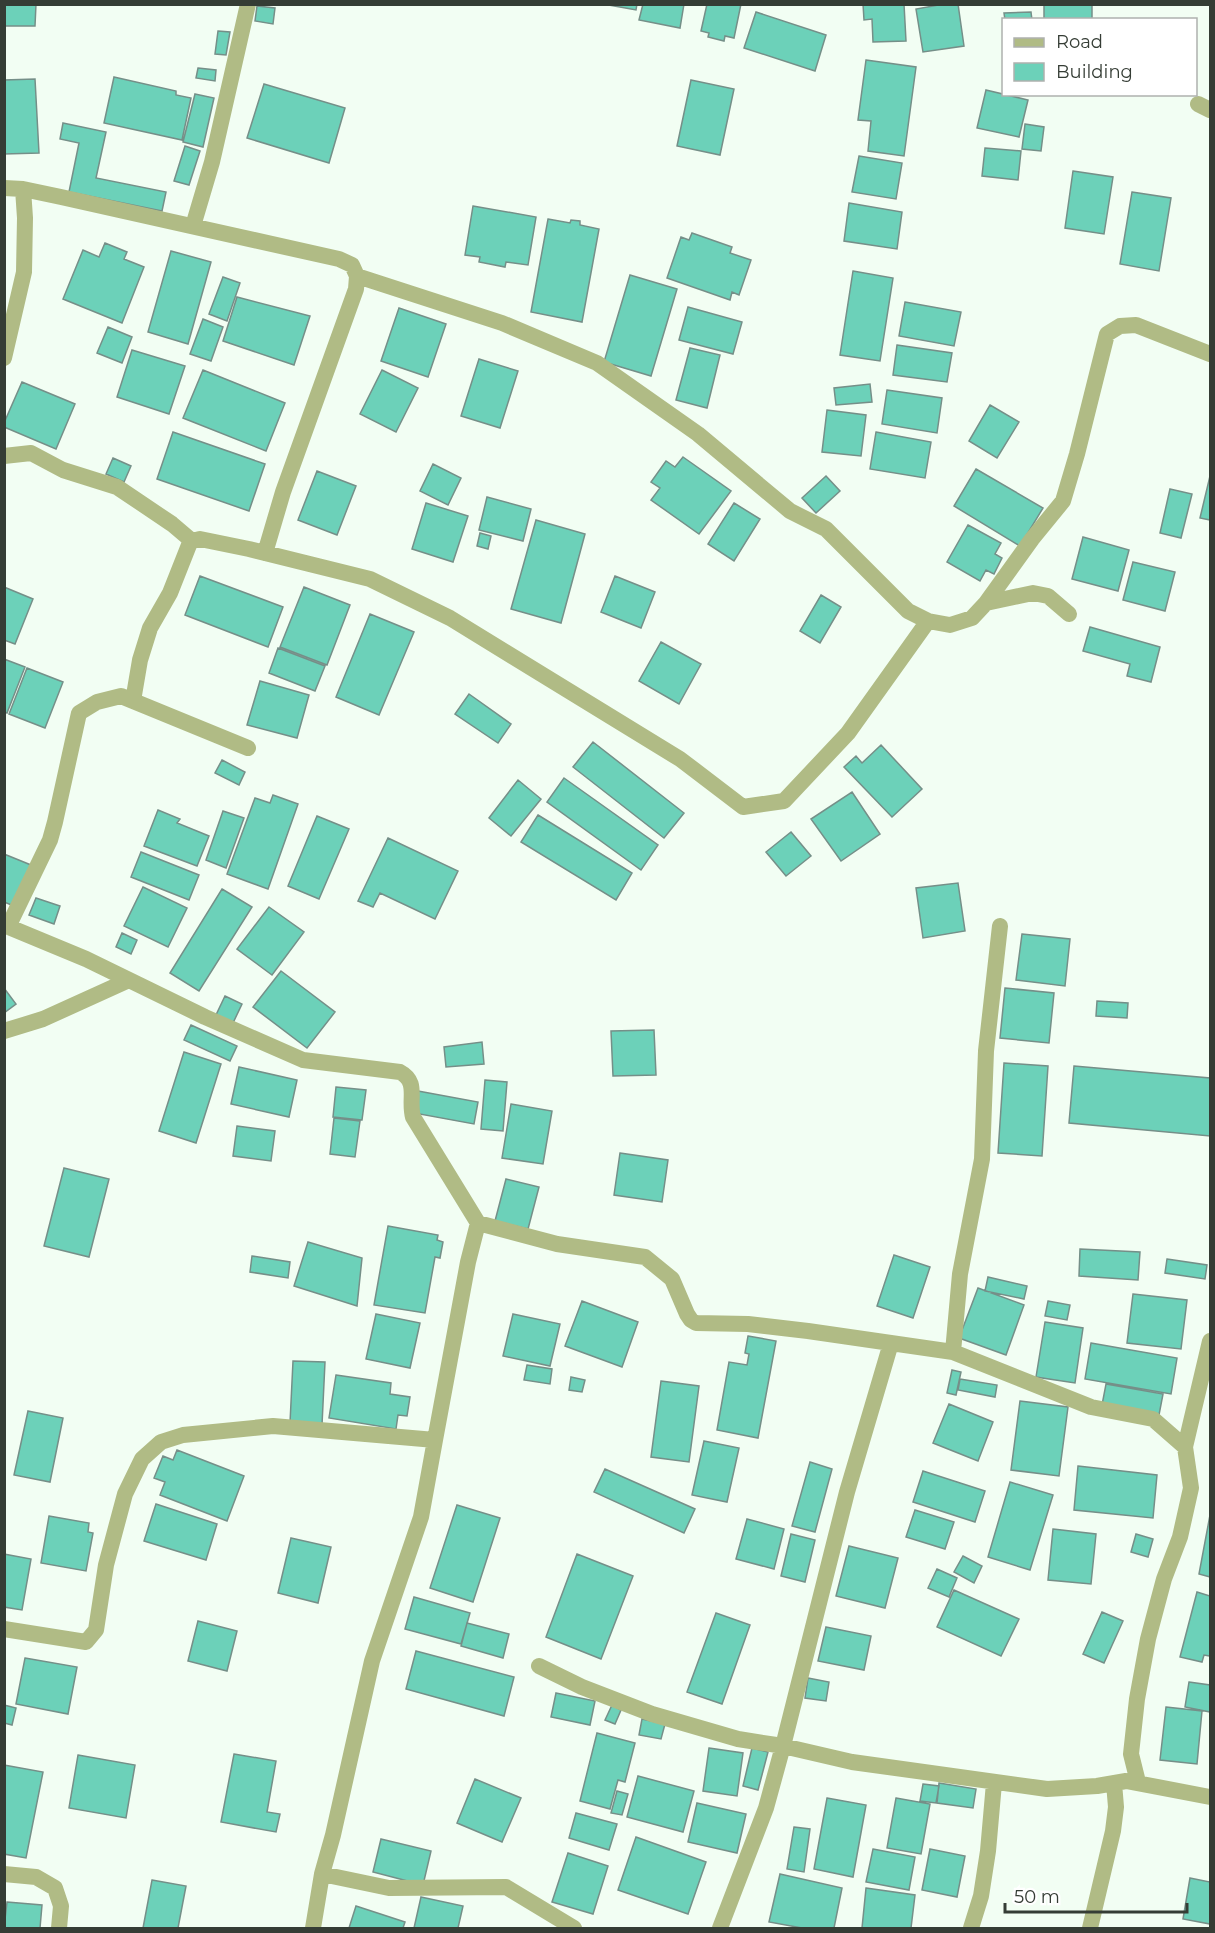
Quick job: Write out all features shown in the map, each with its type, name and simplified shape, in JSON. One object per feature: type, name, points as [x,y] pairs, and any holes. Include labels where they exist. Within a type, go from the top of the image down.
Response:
[{"type":"street","points":[[193,226],[212,162],[248,4]]},
{"type":"street","points":[[4,188],[23,189],[193,226],[339,259],[352,265],[357,276],[356,289],[291,470],[265,553]]},
{"type":"street","points":[[4,358],[24,272],[23,189]]},
{"type":"street","points":[[357,276],[502,323],[597,363],[698,434],[790,511],[826,529],[908,611],[928,621],[950,625],[972,618],[986,603],[1032,539],[1063,501],[1107,333],[1120,326],[1136,326],[1210,354]]},
{"type":"street","points":[[4,456],[31,453],[63,470],[117,487],[172,524],[192,541]]},
{"type":"street","points":[[133,701],[140,660],[150,628],[170,593],[185,553],[192,541],[200,539],[370,579],[450,618],[680,759],[743,807],[784,801],[849,733],[928,621]]},
{"type":"street","points":[[986,603],[1033,593],[1048,596],[1069,614]]},
{"type":"street","points":[[248,748],[121,696],[97,702],[79,713],[56,822],[50,840],[6,926],[86,959],[205,1017],[303,1060],[400,1072],[408,1076],[411,1082],[413,1117],[478,1223],[557,1244],[645,1257],[672,1279],[687,1314],[696,1323],[748,1324],[808,1330],[953,1352],[1091,1407],[1153,1419],[1185,1447]]},
{"type":"street","points":[[953,1352],[960,1274],[982,1159],[986,1052],[1000,926]]},
{"type":"street","points":[[4,1031],[43,1019],[129,980]]},
{"type":"street","points":[[313,1929],[322,1874],[372,1661],[421,1517],[468,1262],[478,1223]]},
{"type":"street","points":[[1138,1782],[1131,1754],[1137,1699],[1148,1640],[1164,1579],[1180,1537],[1191,1488],[1185,1447],[1210,1341]]},
{"type":"street","points":[[720,1929],[766,1808],[847,1492],[891,1342]]},
{"type":"street","points":[[4,1629],[86,1642],[96,1630],[106,1565],[125,1494],[142,1459],[161,1442],[183,1435],[273,1426],[435,1440]]},
{"type":"street","points":[[539,1666],[582,1688],[652,1714],[738,1739],[783,1746],[852,1762],[1047,1789],[1126,1781],[1138,1782],[1210,1797]]},
{"type":"street","points":[[971,1929],[983,1885],[994,1783]]},
{"type":"street","points":[[1090,1929],[1113,1831],[1116,1807],[1114,1783]]},
{"type":"street","points":[[4,1874],[36,1878],[55,1888],[61,1906],[60,1929]]},
{"type":"street","points":[[322,1874],[389,1888],[506,1887],[574,1929]]},
{"type":"building","points":[[4,4],[36,4],[35,26],[4,26]]},
{"type":"building","points":[[603,4],[637,4],[636,10]]},
{"type":"building","points":[[643,4],[684,4],[680,28],[639,20]]},
{"type":"building","points":[[707,4],[741,4],[734,38],[725,36],[724,41],[708,37],[709,33],[701,31]]},
{"type":"building","points":[[863,4],[904,4],[906,41],[873,42],[872,19],[864,20]]},
{"type":"building","points":[[958,4],[964,46],[923,52],[916,9]]},
{"type":"building","points":[[1044,4],[1092,4],[1092,18],[1044,18]]},
{"type":"building","points":[[257,6],[275,8],[273,24],[255,21]]},
{"type":"building","points":[[756,12],[826,35],[815,71],[744,48]]},
{"type":"building","points":[[1031,12],[1032,18],[1005,18],[1004,13]]},
{"type":"building","points":[[218,31],[230,32],[226,55],[215,54]]},
{"type":"building","points":[[866,60],[916,67],[904,156],[868,151],[871,121],[858,120]]},
{"type":"building","points":[[198,68],[216,70],[215,81],[196,78]]},
{"type":"building","points":[[114,77],[176,91],[176,95],[191,98],[182,140],[104,123]]},
{"type":"building","points":[[35,79],[39,153],[4,154],[4,80]]},
{"type":"building","points":[[691,80],[734,89],[720,155],[677,146]]},
{"type":"building","points":[[264,84],[345,108],[329,163],[247,138]]},
{"type":"building","points":[[986,90],[1002,94],[1002,96],[1028,100],[1019,137],[977,128]]},
{"type":"building","points":[[195,94],[214,98],[203,147],[183,142]]},
{"type":"building","points":[[63,123],[106,132],[96,178],[166,192],[162,211],[69,192],[79,143],[60,139]]},
{"type":"building","points":[[1025,124],[1044,127],[1041,151],[1022,149]]},
{"type":"building","points":[[185,146],[200,151],[189,185],[174,181]]},
{"type":"building","points":[[985,148],[1021,151],[1018,180],[982,176]]},
{"type":"building","points":[[859,156],[902,163],[896,199],[852,192]]},
{"type":"building","points":[[1073,171],[1113,177],[1104,234],[1065,228]]},
{"type":"building","points":[[1132,192],[1171,198],[1159,271],[1120,264]]},
{"type":"building","points":[[849,203],[902,212],[897,249],[844,241]]},
{"type":"building","points":[[473,206],[536,217],[528,265],[506,262],[505,267],[479,262],[480,257],[465,255]]},
{"type":"building","points":[[548,219],[570,223],[571,220],[580,221],[580,225],[599,229],[582,322],[531,312]]},
{"type":"building","points":[[692,233],[732,247],[730,253],[751,260],[739,295],[732,292],[730,300],[667,278],[681,237],[689,240]]},
{"type":"building","points":[[105,243],[127,252],[124,259],[144,267],[122,323],[63,299],[83,250],[99,257]]},
{"type":"building","points":[[171,251],[211,262],[188,344],[148,332]]},
{"type":"building","points":[[853,271],[893,278],[880,361],[840,355]]},
{"type":"building","points":[[630,275],[677,289],[651,376],[604,362]]},
{"type":"building","points":[[223,277],[240,283],[227,321],[209,314]]},
{"type":"building","points":[[237,297],[310,316],[294,365],[223,341]]},
{"type":"building","points":[[905,302],[961,312],[954,346],[899,336]]},
{"type":"building","points":[[688,307],[742,322],[733,354],[679,340]]},
{"type":"building","points":[[399,308],[446,324],[428,377],[381,361]]},
{"type":"building","points":[[203,319],[223,327],[211,361],[190,354]]},
{"type":"building","points":[[108,327],[132,337],[122,363],[97,353]]},
{"type":"building","points":[[897,345],[952,353],[947,382],[893,375]]},
{"type":"building","points":[[690,348],[720,355],[707,408],[676,400]]},
{"type":"building","points":[[132,350],[185,366],[169,414],[117,397]]},
{"type":"building","points":[[479,359],[518,371],[500,428],[461,416]]},
{"type":"building","points":[[203,370],[285,403],[266,451],[183,418]]},
{"type":"building","points":[[382,370],[418,388],[396,432],[360,414]]},
{"type":"building","points":[[22,382],[75,404],[56,449],[4,427]]},
{"type":"building","points":[[870,384],[872,402],[836,405],[834,388]]},
{"type":"building","points":[[887,390],[942,398],[937,433],[882,424]]},
{"type":"building","points":[[990,405],[1019,422],[997,458],[969,441]]},
{"type":"building","points":[[827,410],[866,415],[861,456],[822,452]]},
{"type":"building","points":[[173,432],[265,464],[249,511],[157,479]]},
{"type":"building","points":[[876,432],[931,442],[925,478],[870,469]]},
{"type":"building","points":[[683,457],[731,491],[699,534],[651,500],[660,488],[651,482],[666,461],[675,467]]},
{"type":"building","points":[[113,458],[131,466],[124,482],[106,474]]},
{"type":"building","points":[[433,464],[461,478],[448,505],[420,491]]},
{"type":"building","points":[[976,469],[1043,508],[1020,546],[954,506]]},
{"type":"building","points":[[317,471],[356,486],[337,535],[298,520]]},
{"type":"building","points":[[826,476],[840,491],[816,513],[802,498]]},
{"type":"building","points":[[1210,476],[1210,520],[1200,518]]},
{"type":"building","points":[[1170,489],[1192,494],[1181,538],[1160,533]]},
{"type":"building","points":[[487,497],[531,509],[523,541],[479,530]]},
{"type":"building","points":[[426,503],[468,516],[453,562],[412,549]]},
{"type":"building","points":[[734,503],[760,519],[734,561],[708,544]]},
{"type":"building","points":[[536,520],[585,534],[561,623],[511,609]]},
{"type":"building","points":[[968,525],[1001,543],[995,554],[1002,558],[994,574],[986,570],[980,581],[947,562]]},
{"type":"building","points":[[480,533],[491,536],[488,549],[477,546]]},
{"type":"building","points":[[1083,537],[1129,550],[1118,591],[1072,579]]},
{"type":"building","points":[[1133,562],[1175,572],[1165,611],[1123,600]]},
{"type":"building","points":[[200,576],[283,607],[268,647],[185,615]]},
{"type":"building","points":[[615,576],[655,592],[641,628],[601,612]]},
{"type":"building","points":[[4,587],[33,599],[15,644],[4,640]]},
{"type":"building","points":[[304,587],[350,605],[327,665],[280,647]]},
{"type":"building","points":[[821,595],[841,607],[820,643],[800,631]]},
{"type":"building","points":[[370,614],[414,632],[379,715],[336,697]]},
{"type":"building","points":[[1090,627],[1160,647],[1151,682],[1127,676],[1130,664],[1083,651]]},
{"type":"building","points":[[661,642],[701,664],[679,704],[639,681]]},
{"type":"building","points":[[278,648],[325,666],[315,691],[269,673]]},
{"type":"building","points":[[4,659],[25,667],[7,713],[4,712]]},
{"type":"building","points":[[27,668],[63,682],[45,728],[9,714]]},
{"type":"building","points":[[260,681],[309,695],[297,738],[247,725]]},
{"type":"building","points":[[469,694],[511,724],[498,743],[455,714]]},
{"type":"building","points":[[593,742],[684,813],[664,838],[573,767]]},
{"type":"building","points":[[881,745],[922,789],[892,817],[844,767],[856,756],[862,763]]},
{"type":"building","points":[[222,760],[245,772],[239,785],[215,773]]},
{"type":"building","points":[[564,778],[658,845],[641,870],[547,802]]},
{"type":"building","points":[[518,780],[541,799],[511,836],[489,818]]},
{"type":"building","points":[[852,792],[880,834],[841,861],[811,819]]},
{"type":"building","points":[[273,795],[298,804],[268,889],[227,874],[255,798],[270,803]]},
{"type":"building","points":[[158,810],[180,819],[177,823],[209,836],[197,866],[144,846]]},
{"type":"building","points":[[223,811],[244,818],[226,868],[206,860]]},
{"type":"building","points":[[538,815],[632,873],[616,900],[521,842]]},
{"type":"building","points":[[317,816],[349,829],[319,899],[288,886]]},
{"type":"building","points":[[791,832],[811,856],[786,876],[766,852]]},
{"type":"building","points":[[388,838],[458,871],[435,919],[380,893],[373,907],[358,901]]},
{"type":"building","points":[[141,852],[199,875],[189,900],[131,877]]},
{"type":"building","points":[[4,854],[31,865],[14,906],[4,902]]},
{"type":"building","points":[[958,883],[965,931],[923,938],[916,888]]},
{"type":"building","points":[[143,887],[187,908],[168,947],[124,926]]},
{"type":"building","points":[[222,889],[252,907],[199,991],[170,973]]},
{"type":"building","points":[[36,898],[60,906],[54,924],[29,915]]},
{"type":"building","points":[[269,907],[304,932],[272,975],[237,949]]},
{"type":"building","points":[[122,933],[137,940],[131,954],[116,947]]},
{"type":"building","points":[[1022,934],[1070,939],[1065,986],[1016,980]]},
{"type":"building","points":[[281,971],[335,1012],[307,1048],[253,1007]]},
{"type":"building","points":[[4,988],[16,1004],[4,1013]]},
{"type":"building","points":[[1005,988],[1054,993],[1049,1043],[1000,1038]]},
{"type":"building","points":[[225,996],[242,1004],[233,1023],[216,1015]]},
{"type":"building","points":[[1097,1001],[1128,1003],[1127,1018],[1096,1016]]},
{"type":"building","points":[[191,1025],[237,1046],[230,1061],[184,1040]]},
{"type":"building","points":[[654,1030],[656,1075],[613,1076],[611,1031]]},
{"type":"building","points":[[482,1042],[484,1064],[446,1067],[444,1047]]},
{"type":"building","points":[[184,1052],[221,1064],[196,1143],[159,1131]]},
{"type":"building","points":[[1004,1063],[1048,1066],[1042,1156],[998,1153]]},
{"type":"building","points":[[1074,1066],[1210,1078],[1210,1136],[1069,1123]]},
{"type":"building","points":[[239,1067],[297,1080],[289,1117],[231,1104]]},
{"type":"building","points":[[485,1080],[507,1082],[503,1131],[481,1129]]},
{"type":"building","points":[[336,1087],[366,1090],[362,1120],[333,1117]]},
{"type":"building","points":[[418,1091],[478,1102],[474,1124],[414,1113]]},
{"type":"building","points":[[511,1104],[552,1111],[543,1164],[502,1158]]},
{"type":"building","points":[[334,1118],[360,1121],[355,1157],[330,1154]]},
{"type":"building","points":[[237,1126],[275,1131],[271,1161],[233,1156]]},
{"type":"building","points":[[620,1153],[668,1160],[662,1202],[614,1195]]},
{"type":"building","points":[[64,1168],[109,1179],[89,1257],[44,1246]]},
{"type":"building","points":[[506,1179],[539,1187],[528,1229],[495,1221]]},
{"type":"building","points":[[388,1226],[438,1235],[437,1240],[443,1242],[440,1258],[435,1257],[425,1313],[374,1305]]},
{"type":"building","points":[[308,1242],[362,1258],[357,1306],[294,1286]]},
{"type":"building","points":[[1080,1249],[1140,1252],[1138,1280],[1079,1276]]},
{"type":"building","points":[[894,1255],[930,1267],[913,1318],[877,1306]]},
{"type":"building","points":[[252,1256],[290,1262],[288,1278],[250,1272]]},
{"type":"building","points":[[1167,1259],[1207,1265],[1205,1279],[1165,1273]]},
{"type":"building","points":[[988,1277],[1027,1286],[1024,1299],[985,1291]]},
{"type":"building","points":[[978,1288],[1024,1305],[1006,1355],[959,1338]]},
{"type":"building","points":[[1133,1294],[1187,1300],[1181,1349],[1127,1343]]},
{"type":"building","points":[[582,1301],[638,1322],[622,1367],[565,1346]]},
{"type":"building","points":[[1048,1301],[1070,1305],[1067,1320],[1045,1316]]},
{"type":"building","points":[[376,1314],[420,1323],[410,1368],[366,1359]]},
{"type":"building","points":[[513,1314],[560,1324],[550,1366],[503,1356]]},
{"type":"building","points":[[1045,1322],[1083,1328],[1075,1383],[1036,1377]]},
{"type":"building","points":[[748,1336],[776,1341],[758,1438],[717,1430],[729,1362],[747,1365],[749,1354],[745,1353]]},
{"type":"building","points":[[1091,1343],[1177,1358],[1171,1394],[1085,1379]]},
{"type":"building","points":[[293,1361],[325,1362],[322,1425],[290,1423]]},
{"type":"building","points":[[527,1365],[552,1369],[550,1384],[524,1380]]},
{"type":"building","points":[[952,1370],[961,1372],[956,1395],[947,1393]]},
{"type":"building","points":[[336,1375],[391,1383],[390,1394],[410,1397],[407,1416],[398,1415],[396,1429],[329,1418]]},
{"type":"building","points":[[571,1377],[585,1380],[582,1392],[569,1390]]},
{"type":"building","points":[[960,1379],[997,1385],[995,1397],[958,1390]]},
{"type":"building","points":[[661,1381],[699,1386],[689,1462],[651,1457]]},
{"type":"building","points":[[1106,1384],[1163,1394],[1159,1415],[1102,1405]]},
{"type":"building","points":[[1020,1401],[1068,1407],[1059,1476],[1011,1470]]},
{"type":"building","points":[[949,1404],[993,1422],[978,1461],[933,1443]]},
{"type":"building","points":[[28,1411],[63,1418],[50,1482],[14,1475]]},
{"type":"building","points":[[704,1441],[739,1448],[727,1502],[692,1495]]},
{"type":"building","points":[[177,1450],[244,1476],[227,1521],[160,1495],[165,1482],[154,1478],[163,1456],[173,1460]]},
{"type":"building","points":[[810,1462],[832,1469],[815,1532],[792,1526]]},
{"type":"building","points":[[1078,1466],[1157,1475],[1153,1518],[1074,1510]]},
{"type":"building","points":[[605,1469],[695,1509],[684,1533],[594,1492]]},
{"type":"building","points":[[923,1471],[985,1491],[975,1522],[913,1502]]},
{"type":"building","points":[[1010,1482],[1053,1495],[1030,1570],[988,1557]]},
{"type":"building","points":[[156,1504],[217,1524],[206,1560],[144,1541]]},
{"type":"building","points":[[457,1505],[500,1518],[473,1602],[430,1588]]},
{"type":"building","points":[[915,1510],[954,1522],[945,1549],[906,1537]]},
{"type":"building","points":[[1210,1515],[1210,1577],[1199,1574]]},
{"type":"building","points":[[49,1516],[89,1523],[88,1532],[93,1533],[86,1571],[41,1563]]},
{"type":"building","points":[[747,1519],[784,1529],[774,1569],[736,1559]]},
{"type":"building","points":[[1053,1529],[1096,1534],[1091,1584],[1048,1580]]},
{"type":"building","points":[[791,1534],[815,1540],[805,1582],[781,1576]]},
{"type":"building","points":[[1136,1534],[1153,1539],[1148,1557],[1131,1552]]},
{"type":"building","points":[[291,1538],[331,1547],[318,1603],[278,1593]]},
{"type":"building","points":[[849,1546],[898,1558],[885,1608],[836,1596]]},
{"type":"building","points":[[4,1554],[31,1559],[22,1610],[4,1607]]},
{"type":"building","points":[[577,1554],[633,1576],[601,1659],[546,1637]]},
{"type":"building","points":[[963,1556],[982,1566],[974,1583],[954,1572]]},
{"type":"building","points":[[937,1569],[957,1578],[949,1597],[928,1588]]},
{"type":"building","points":[[954,1590],[1019,1619],[1001,1656],[937,1627]]},
{"type":"building","points":[[1197,1592],[1210,1596],[1210,1656],[1204,1655],[1202,1662],[1180,1657]]},
{"type":"building","points":[[414,1597],[470,1613],[461,1644],[405,1629]]},
{"type":"building","points":[[1102,1612],[1123,1621],[1104,1663],[1083,1654]]},
{"type":"building","points":[[716,1613],[750,1625],[722,1704],[687,1692]]},
{"type":"building","points":[[198,1621],[237,1631],[227,1671],[188,1661]]},
{"type":"building","points":[[467,1623],[509,1634],[503,1658],[461,1646]]},
{"type":"building","points":[[826,1627],[871,1636],[864,1670],[818,1661]]},
{"type":"building","points":[[416,1651],[514,1677],[504,1716],[406,1689]]},
{"type":"building","points":[[25,1658],[77,1667],[68,1714],[16,1704]]},
{"type":"building","points":[[808,1678],[829,1682],[826,1701],[805,1698]]},
{"type":"building","points":[[1189,1682],[1210,1685],[1210,1712],[1185,1707]]},
{"type":"building","points":[[556,1693],[595,1701],[590,1725],[551,1717]]},
{"type":"building","points":[[4,1705],[16,1708],[12,1725],[4,1723]]},
{"type":"building","points":[[612,1705],[621,1710],[615,1724],[605,1720]]},
{"type":"building","points":[[1166,1707],[1202,1711],[1197,1764],[1160,1760]]},
{"type":"building","points":[[642,1719],[665,1724],[661,1739],[639,1735]]},
{"type":"building","points":[[597,1733],[635,1743],[625,1782],[618,1780],[610,1809],[580,1801]]},
{"type":"building","points":[[709,1748],[743,1753],[737,1796],[703,1791]]},
{"type":"building","points":[[752,1748],[768,1752],[758,1790],[743,1786]]},
{"type":"building","points":[[234,1754],[276,1761],[267,1812],[280,1814],[276,1832],[221,1822]]},
{"type":"building","points":[[78,1755],[135,1765],[126,1818],[69,1808]]},
{"type":"building","points":[[4,1765],[43,1772],[26,1858],[4,1854]]},
{"type":"building","points":[[638,1776],[694,1791],[683,1832],[627,1817]]},
{"type":"building","points":[[475,1779],[521,1798],[502,1842],[457,1823]]},
{"type":"building","points":[[939,1783],[976,1789],[973,1808],[937,1803]]},
{"type":"building","points":[[923,1784],[939,1786],[936,1803],[920,1801]]},
{"type":"building","points":[[617,1791],[628,1794],[622,1815],[611,1813]]},
{"type":"building","points":[[827,1798],[866,1805],[853,1877],[814,1869]]},
{"type":"building","points":[[896,1798],[930,1804],[921,1854],[887,1848]]},
{"type":"building","points":[[697,1803],[746,1814],[737,1853],[688,1842]]},
{"type":"building","points":[[576,1813],[617,1824],[609,1850],[569,1838]]},
{"type":"building","points":[[794,1827],[810,1829],[804,1872],[787,1869]]},
{"type":"building","points":[[636,1837],[706,1862],[688,1914],[618,1890]]},
{"type":"building","points":[[381,1839],[431,1851],[423,1885],[373,1872]]},
{"type":"building","points":[[873,1849],[915,1857],[909,1890],[866,1882]]},
{"type":"building","points":[[930,1849],[965,1856],[957,1897],[922,1890]]},
{"type":"building","points":[[568,1853],[608,1866],[593,1914],[552,1902]]},
{"type":"building","points":[[780,1874],[842,1888],[834,1928],[802,1928],[769,1922]]},
{"type":"building","points":[[1190,1878],[1210,1882],[1210,1924],[1183,1919]]},
{"type":"building","points":[[152,1880],[186,1886],[178,1928],[143,1928]]},
{"type":"building","points":[[866,1888],[915,1895],[911,1928],[862,1928]]},
{"type":"building","points":[[421,1897],[463,1906],[458,1928],[414,1928]]},
{"type":"building","points":[[7,1902],[42,1905],[40,1928],[4,1928]]},
{"type":"building","points":[[356,1906],[405,1922],[403,1928],[349,1928]]}]
